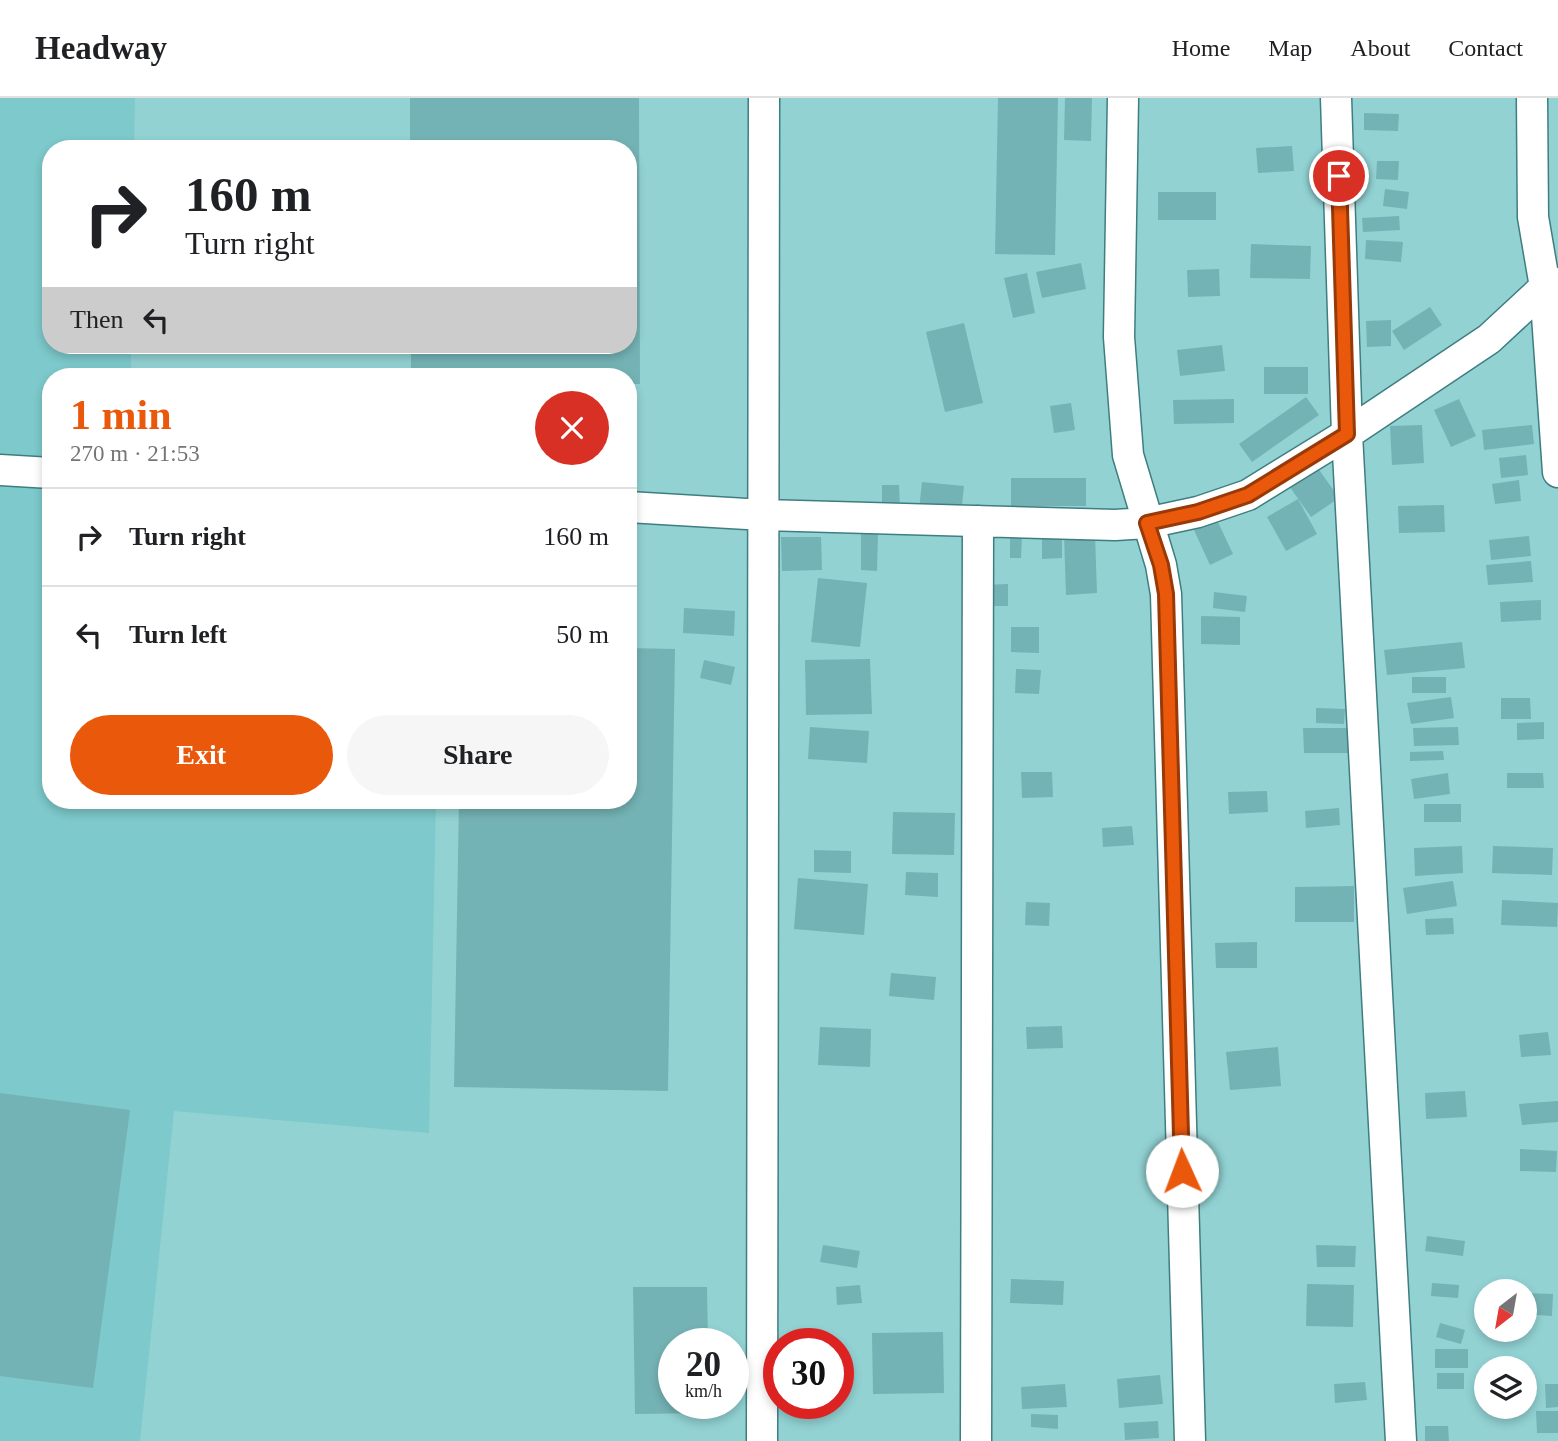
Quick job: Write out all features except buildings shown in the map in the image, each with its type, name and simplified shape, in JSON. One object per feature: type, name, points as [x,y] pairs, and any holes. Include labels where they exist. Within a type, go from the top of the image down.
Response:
[{"type":"street","points":[[762,1441],[764,98]]},
{"type":"street","points":[[1123,98],[1119,337],[1128,455],[1161,565],[1166,594],[1190,1441]]},
{"type":"street","points":[[1336,98],[1347,434],[1401,1441]]},
{"type":"street","points":[[1532,98],[1533,217],[1552,285],[1558,472]]},
{"type":"street","points":[[637,508],[764,515],[1147,523],[1198,512],[1248,495],[1347,434],[1489,339],[1552,285]]},
{"type":"street","points":[[0,470],[42,472]]},
{"type":"street","points":[[976,1441],[978,521]]},
{"type":"shaded area","points":[[0,98],[135,98],[134,140],[42,140],[42,354],[131,354],[131,368],[42,368],[42,809],[436,809],[429,1133],[174,1111],[140,1441],[0,1441]]},
{"type":"route","points":[[1182,1171],[1166,594],[1161,565],[1147,523],[1198,512],[1248,495],[1347,434],[1339,176]]}]
